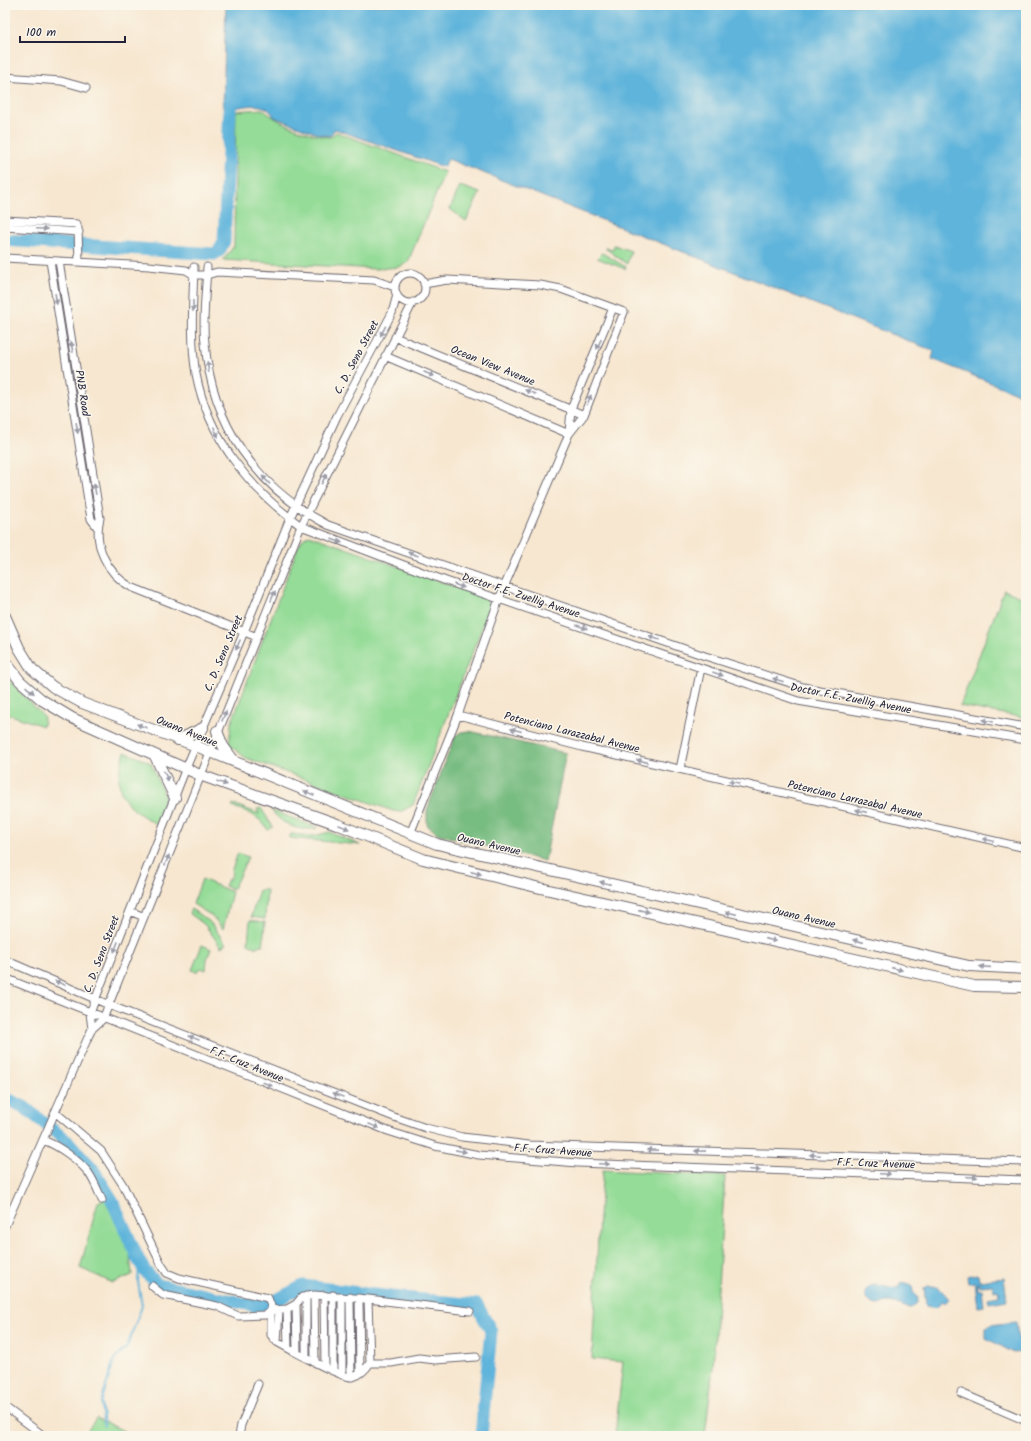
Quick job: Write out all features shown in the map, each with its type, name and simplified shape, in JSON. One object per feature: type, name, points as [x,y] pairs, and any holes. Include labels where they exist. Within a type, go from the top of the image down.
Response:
[{"type":"highway","name":"Ouano Avenue","points":[[5,617],[19,648],[32,669],[53,687],[82,703],[196,746],[209,753],[437,844],[969,966],[1025,969]]},
{"type":"highway","points":[[5,661],[20,681],[51,707],[155,756],[186,768],[200,776],[337,824],[438,864],[974,986],[1014,987],[1026,989]]},
{"type":"highway","points":[[178,740],[204,728]]},
{"type":"highway","points":[[217,731],[228,754],[238,764]]},
{"type":"highway","points":[[155,756],[175,798]]},
{"type":"highway","points":[[796,946],[799,928]]},
{"type":"street","points":[[5,77],[60,81],[86,88]]},
{"type":"street","points":[[5,220],[77,224],[82,229],[79,235],[79,262]]},
{"type":"street","points":[[5,227],[79,235]]},
{"type":"street","points":[[5,258],[186,270],[207,275],[217,272],[374,280],[396,291],[402,300],[413,302]]},
{"type":"street","name":"PNB Road","points":[[50,261],[91,519],[97,527],[106,563],[116,576],[124,583],[257,637]]},
{"type":"street","name":"PNB Road","points":[[59,261],[100,518],[97,527]]},
{"type":"street","points":[[194,271],[207,267],[217,272]]},
{"type":"street","name":"Doctor F.E. Zuellig Avenue","points":[[207,267],[204,341],[208,372],[214,395],[229,430],[249,461],[269,484],[306,513],[328,525],[505,585],[705,656],[803,687],[1026,727]]},
{"type":"street","name":"Doctor F.E. Zuellig Avenue","points":[[194,271],[193,342],[196,373],[202,399],[218,437],[240,469],[260,492],[301,526],[432,576],[798,701],[1026,740]]},
{"type":"street","points":[[5,1226],[92,1029],[103,1019],[217,731],[257,637],[306,513],[413,302],[422,296],[424,284],[417,275],[409,274],[399,278],[396,291]]},
{"type":"street","points":[[410,834],[458,715],[499,599],[569,434],[584,415],[624,312],[561,289],[540,285],[447,280],[424,284]]},
{"type":"street","name":"C. D. Seno Street","points":[[92,1029],[90,1014],[186,768],[244,632],[290,518],[337,416],[392,313],[396,291]]},
{"type":"street","points":[[569,434],[571,409],[613,308]]},
{"type":"street","name":"Ocean View Avenue","points":[[395,336],[584,415]]},
{"type":"street","points":[[385,356],[569,434]]},
{"type":"street","points":[[680,769],[701,668]]},
{"type":"street","name":"Potenciano Larazzabal Avenue","points":[[458,715],[582,747],[680,769]]},
{"type":"street","name":"Potenciano Larrazabal Avenue","points":[[680,769],[1026,848]]},
{"type":"street","points":[[130,911],[144,917]]},
{"type":"street","name":"F.F. Cruz Avenue","points":[[5,960],[96,999],[394,1117],[426,1128],[462,1137],[571,1147],[1026,1162]]},
{"type":"street","name":"F.F. Cruz Avenue","points":[[5,978],[90,1014],[388,1131],[434,1146],[479,1155],[578,1163],[1026,1180]]},
{"type":"street","points":[[54,1114],[101,1151],[123,1185],[161,1264],[167,1273],[178,1278],[265,1296],[273,1306],[287,1309],[296,1304],[302,1297],[324,1295],[470,1311]]},
{"type":"street","points":[[44,1136],[71,1156],[88,1173],[102,1200]]},
{"type":"street","points":[[152,1286],[163,1295],[217,1306],[238,1316],[266,1315],[273,1306]]},
{"type":"street","points":[[314,1295],[315,1362]]},
{"type":"street","points":[[324,1295],[325,1367]]},
{"type":"street","points":[[306,1296],[306,1358]]},
{"type":"street","points":[[332,1296],[333,1371]]},
{"type":"street","points":[[342,1297],[342,1375]]},
{"type":"street","points":[[350,1297],[351,1377]]},
{"type":"street","points":[[359,1298],[360,1373]]},
{"type":"street","points":[[368,1299],[370,1363]]},
{"type":"street","points":[[296,1304],[297,1352]]},
{"type":"street","points":[[273,1306],[271,1335],[277,1342],[342,1375],[351,1377],[360,1373],[370,1363],[391,1363],[419,1358],[435,1360],[476,1357]]},
{"type":"street","points":[[287,1309],[288,1348]]},
{"type":"street","points":[[315,1333],[368,1329]]},
{"type":"street","points":[[239,1436],[241,1425],[258,1384]]},
{"type":"street","points":[[961,1393],[1026,1421]]},
{"type":"street","points":[[5,1407],[44,1436]]},
{"type":"green space","points":[[263,109],[285,124],[305,132],[331,137],[336,132],[445,172],[408,262],[399,267],[376,269],[223,260],[234,246],[236,111]]},
{"type":"green space","points":[[460,186],[480,193],[466,221],[450,209]]},
{"type":"green space","points":[[614,245],[631,251],[627,264],[605,248],[613,250]]},
{"type":"green space","points":[[602,253],[626,267],[625,269],[597,258]]},
{"type":"green space","points":[[309,535],[487,598],[490,607],[413,805],[400,812],[393,811],[246,758],[229,745],[231,724],[298,547],[303,539]]},
{"type":"green space","points":[[1004,590],[1026,599],[1026,718],[960,706]]},
{"type":"green space","points":[[5,676],[44,717],[43,726],[5,713]]},
{"type":"green space","points":[[469,731],[566,753],[545,861],[438,834],[427,825],[427,810],[455,736],[461,732]]},
{"type":"green space","points":[[125,752],[151,763],[165,797],[156,824],[135,810],[122,796],[119,777]]},
{"type":"green space","points":[[233,804],[259,814],[257,809],[261,808],[273,827],[268,830],[257,818],[248,812],[232,807]]},
{"type":"green space","points":[[271,810],[318,828],[304,829],[292,826],[281,820]]},
{"type":"green space","points":[[329,832],[360,845],[289,838],[291,834],[314,836]]},
{"type":"green space","points":[[238,853],[248,857],[233,889],[225,886],[228,879],[230,879]]},
{"type":"green space","points":[[202,879],[232,892],[223,929],[212,916],[193,904]]},
{"type":"green space","points":[[259,890],[267,890],[265,919],[251,917]]},
{"type":"green space","points":[[191,909],[210,922],[226,944],[221,947],[205,925],[189,913]]},
{"type":"green space","points":[[250,920],[265,922],[263,945],[257,946],[256,948],[248,943]]},
{"type":"green space","points":[[202,945],[211,949],[207,959],[206,970],[201,968],[196,972],[192,970]]},
{"type":"green space","points":[[603,1170],[725,1176],[713,1367],[705,1436],[615,1436],[623,1362],[592,1359],[599,1217]]},
{"type":"green space","points":[[105,1199],[130,1254],[132,1275],[113,1283],[80,1268],[98,1202]]},
{"type":"green space","points":[[96,1418],[134,1436],[90,1436],[86,1433]]},
{"type":"water","points":[[226,5],[1026,5],[1026,397],[932,359],[934,351],[448,159],[444,167],[335,129],[330,136],[318,134],[274,117],[265,107],[252,106],[223,109]]},
{"type":"water","points":[[978,1274],[979,1281],[1004,1278],[1007,1300],[989,1303],[988,1298],[999,1296],[998,1290],[994,1291],[993,1285],[979,1286],[979,1283],[977,1283],[978,1290],[982,1289],[984,1306],[978,1307],[975,1282],[968,1283],[967,1276]]},
{"type":"water","points":[[902,1283],[912,1286],[913,1292],[918,1297],[917,1303],[911,1308],[890,1302],[875,1305],[867,1299],[865,1294],[868,1288],[872,1285],[895,1288],[899,1287]]},
{"type":"water","points":[[927,1286],[935,1286],[949,1299],[945,1303],[943,1301],[936,1308],[926,1306],[924,1288]]},
{"type":"water","points":[[1016,1322],[1020,1352],[1014,1353],[986,1338],[986,1328],[990,1325]]},
{"type":"waterway","points":[[5,240],[214,254],[219,251],[224,241],[230,109]]},
{"type":"waterway","points":[[5,1098],[24,1107],[68,1142],[92,1168],[112,1200],[139,1261],[145,1271],[158,1285],[256,1306],[275,1301],[303,1286],[391,1297],[477,1305],[491,1331],[481,1436]]},
{"type":"waterway","points":[[104,1426],[101,1403],[114,1360],[127,1347],[142,1306],[138,1282],[139,1261]]}]
